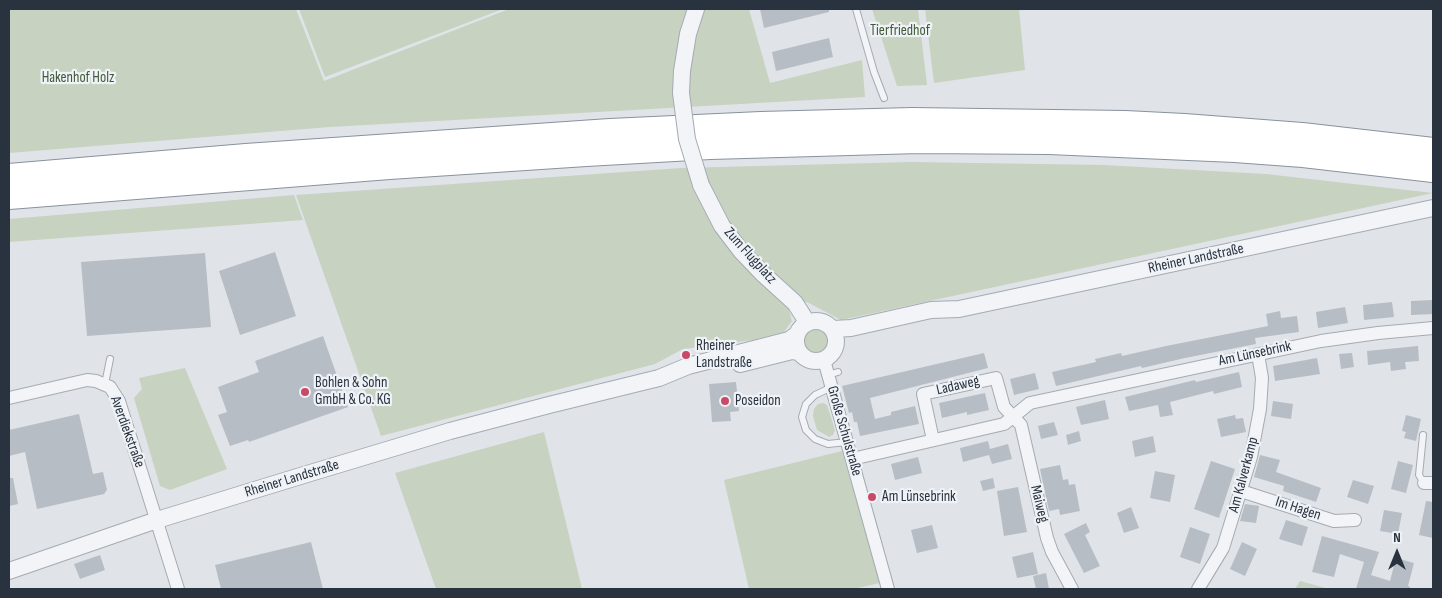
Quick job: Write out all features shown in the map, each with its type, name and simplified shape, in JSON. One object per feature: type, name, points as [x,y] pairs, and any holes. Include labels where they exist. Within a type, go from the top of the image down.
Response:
[{"type":"highway","points":[[9,176],[246,156],[610,132],[761,124],[912,120],[1124,123],[1194,127],[1361,141],[1430,163]]},
{"type":"highway","points":[[9,197],[389,167],[586,154],[710,147],[919,141],[1049,142],[1235,150],[1430,163]]},
{"type":"street","name":"Zum Flugplatz","points":[[696,9],[687,43],[682,71],[681,93],[686,139],[701,185],[722,226],[741,251],[795,303],[807,322]]},
{"type":"street","name":"Rheiner Landstraße","points":[[835,336],[843,340],[934,320],[959,309],[1433,208]]},
{"type":"street","points":[[821,321],[828,324],[835,336],[830,374],[817,361],[810,360],[799,352],[796,335],[798,330],[807,322],[821,321]]},
{"type":"street","name":"Am Lünsebrink","points":[[852,459],[1004,424],[1030,403],[1321,341],[1433,328]]},
{"type":"street","name":"Rheiner Landstraße","points":[[659,378],[688,366],[789,340],[796,335]]},
{"type":"street","name":"Rheiner Landstraße","points":[[9,571],[157,520],[450,432],[659,378],[691,375],[792,351],[799,352]]},
{"type":"street","name":"Am Kalverkamp","points":[[1198,589],[1223,548],[1250,457],[1260,409],[1262,378],[1258,354]]},
{"type":"street","name":"Große Schulstraße","points":[[830,374],[888,589]]},
{"type":"street","name":"Ladaweg","points":[[933,440],[923,394],[996,378],[1004,407],[1014,416]]},
{"type":"street","name":"Averdiekstraße","points":[[9,398],[87,380],[110,386],[119,401],[157,520]]},
{"type":"street","name":"Maiweg","points":[[1014,416],[1021,425],[1047,538],[1052,552],[1072,589]]},
{"type":"street","name":"Im Hagen","points":[[1241,491],[1334,521],[1355,520]]},
{"type":"street","points":[[157,520],[178,589]]},
{"type":"lane","points":[[856,9],[874,72],[884,98]]},
{"type":"lane","points":[[105,384],[110,359]]},
{"type":"lane","points":[[830,374],[816,395],[806,404],[802,417],[806,430],[814,439],[828,444],[847,442]]},
{"type":"lane","points":[[1423,435],[1420,475],[1429,483]]},
{"type":"green space","name":"Hakenhof Holz","points":[[9,9],[296,9],[324,81],[509,9],[749,9],[770,83],[862,60],[865,97],[330,127],[9,153]]},
{"type":"green space","points":[[299,9],[503,9],[325,77]]},
{"type":"green space","name":"Tierfriedhof","points":[[872,9],[918,9],[927,85],[897,86]]},
{"type":"green space","points":[[925,9],[1019,9],[1025,70],[934,83]]},
{"type":"green space","points":[[911,162],[1104,165],[1266,174],[1433,193],[841,320],[807,302],[789,310],[792,321],[784,332],[753,340],[683,349],[655,364],[381,436],[296,195],[681,168]]},
{"type":"green space","points":[[294,195],[303,220],[9,242],[9,219]]},
{"type":"green space","points":[[816,328],[825,332],[829,341],[825,350],[816,354],[807,350],[803,341],[807,332]]},
{"type":"green space","points":[[185,368],[227,469],[170,490],[160,486],[134,398],[142,389],[139,378]]},
{"type":"green space","points":[[823,403],[827,405],[835,430],[833,435],[829,437],[817,430],[813,416],[814,409],[818,404]]},
{"type":"green space","points":[[544,432],[582,589],[436,589],[395,473]]},
{"type":"green space","points":[[842,451],[880,583],[853,589],[749,589],[724,480]]},
{"type":"green space","points":[[1300,581],[1329,589],[1295,589]]},
{"type":"building","points":[[760,9],[829,9],[829,12],[764,28]]},
{"type":"building","points":[[829,38],[833,57],[776,71],[772,52]]},
{"type":"building","points":[[275,252],[296,316],[240,335],[219,271]]},
{"type":"building","points":[[205,253],[211,327],[87,336],[81,262]]},
{"type":"building","points":[[1433,300],[1433,314],[1411,315],[1411,301]]},
{"type":"building","points":[[1392,302],[1394,317],[1364,320],[1363,305]]},
{"type":"building","points":[[1345,307],[1348,323],[1318,328],[1316,312]]},
{"type":"building","points":[[1280,311],[1281,318],[1297,316],[1299,332],[1255,338],[1256,344],[1142,368],[1141,366],[1056,386],[1052,372],[1096,362],[1095,359],[1121,353],[1122,356],[1268,326],[1266,314]]},
{"type":"building","name":"Bohlen & Sohn GmbH & Co. KG","points":[[323,336],[348,407],[249,442],[248,440],[230,446],[218,415],[227,412],[218,387],[259,372],[255,361]]},
{"type":"building","points":[[1418,346],[1419,361],[1405,362],[1406,369],[1391,371],[1390,362],[1368,365],[1367,351]]},
{"type":"building","points":[[984,353],[988,368],[870,398],[875,419],[891,415],[891,412],[915,406],[919,424],[860,436],[857,422],[854,422],[852,412],[849,413],[842,386]]},
{"type":"building","points":[[1352,353],[1354,367],[1341,369],[1339,354]]},
{"type":"building","points":[[1317,358],[1320,374],[1275,381],[1273,366]]},
{"type":"building","points":[[1239,372],[1242,387],[1214,394],[1213,391],[1170,402],[1173,415],[1160,417],[1158,405],[1129,411],[1125,397],[1195,380],[1196,382]]},
{"type":"building","points":[[1035,373],[1039,389],[1014,395],[1010,379]]},
{"type":"building","points":[[736,382],[739,411],[730,412],[731,421],[712,422],[709,384]]},
{"type":"building","points":[[985,393],[989,410],[967,415],[967,412],[942,418],[939,403]]},
{"type":"building","points":[[1105,400],[1109,419],[1081,425],[1076,407]]},
{"type":"building","points":[[1273,401],[1293,404],[1291,419],[1271,416]]},
{"type":"building","points":[[79,414],[93,474],[103,472],[107,490],[104,494],[37,509],[25,452],[9,456],[9,430]]},
{"type":"building","points":[[1235,415],[1236,419],[1243,418],[1246,432],[1221,437],[1217,419]]},
{"type":"building","points":[[1406,415],[1421,419],[1416,441],[1404,438],[1406,432],[1402,431]]},
{"type":"building","points":[[1054,422],[1058,435],[1041,439],[1038,426]]},
{"type":"building","points":[[1079,431],[1081,441],[1068,445],[1066,435]]},
{"type":"building","points":[[1153,436],[1156,452],[1135,457],[1132,441]]},
{"type":"building","points":[[988,441],[990,449],[1008,444],[1012,459],[992,464],[989,455],[963,462],[960,448]]},
{"type":"building","points":[[1260,455],[1280,460],[1276,472],[1321,488],[1316,502],[1283,491],[1284,486],[1254,477]]},
{"type":"building","points":[[918,457],[922,473],[895,480],[891,464]]},
{"type":"building","points":[[1211,461],[1235,469],[1219,518],[1194,509]]},
{"type":"building","points":[[1398,461],[1413,465],[1406,493],[1391,489]]},
{"type":"building","points":[[1060,465],[1063,480],[1068,479],[1069,485],[1075,484],[1080,511],[1060,515],[1059,509],[1049,511],[1040,469]]},
{"type":"building","points":[[1155,471],[1175,475],[1170,502],[1150,498]]},
{"type":"building","points":[[9,478],[13,478],[18,504],[9,506]]},
{"type":"building","points":[[993,478],[995,488],[983,491],[980,481]]},
{"type":"building","points":[[1353,480],[1374,486],[1368,504],[1347,497]]},
{"type":"building","points":[[1018,487],[1027,532],[1004,536],[997,491]]},
{"type":"building","points":[[1426,501],[1433,502],[1433,538],[1419,535]]},
{"type":"building","points":[[1245,504],[1259,506],[1256,523],[1240,521]]},
{"type":"building","points":[[1131,507],[1139,528],[1124,533],[1117,513]]},
{"type":"building","points":[[1384,510],[1402,513],[1398,534],[1380,531]]},
{"type":"building","points":[[1286,520],[1308,527],[1302,546],[1279,539]]},
{"type":"building","points":[[1086,523],[1090,532],[1085,535],[1100,566],[1084,573],[1064,534]]},
{"type":"building","points":[[932,525],[938,548],[917,553],[911,530]]},
{"type":"building","points":[[1190,527],[1210,534],[1200,564],[1180,557]]},
{"type":"building","points":[[1322,536],[1379,552],[1371,575],[1390,581],[1396,558],[1414,563],[1408,586],[1410,589],[1356,589],[1364,562],[1340,554],[1334,577],[1312,572]]},
{"type":"building","points":[[311,542],[323,589],[221,589],[215,565]]},
{"type":"building","points":[[1242,542],[1257,549],[1245,576],[1230,569]]},
{"type":"building","points":[[1033,552],[1038,574],[1017,578],[1012,557]]},
{"type":"building","points":[[100,555],[105,570],[80,579],[74,564]]},
{"type":"building","points":[[1046,573],[1049,589],[1036,589],[1033,576]]},
{"type":"place","name":"Rheiner Landstraße","points":[[686,355]]},
{"type":"place","name":"Bohlen & Sohn GmbH & Co. KG","points":[[305,392]]},
{"type":"place","name":"Poseidon","points":[[725,401]]},
{"type":"place","name":"Am Lünsebrink","points":[[872,497]]}]
